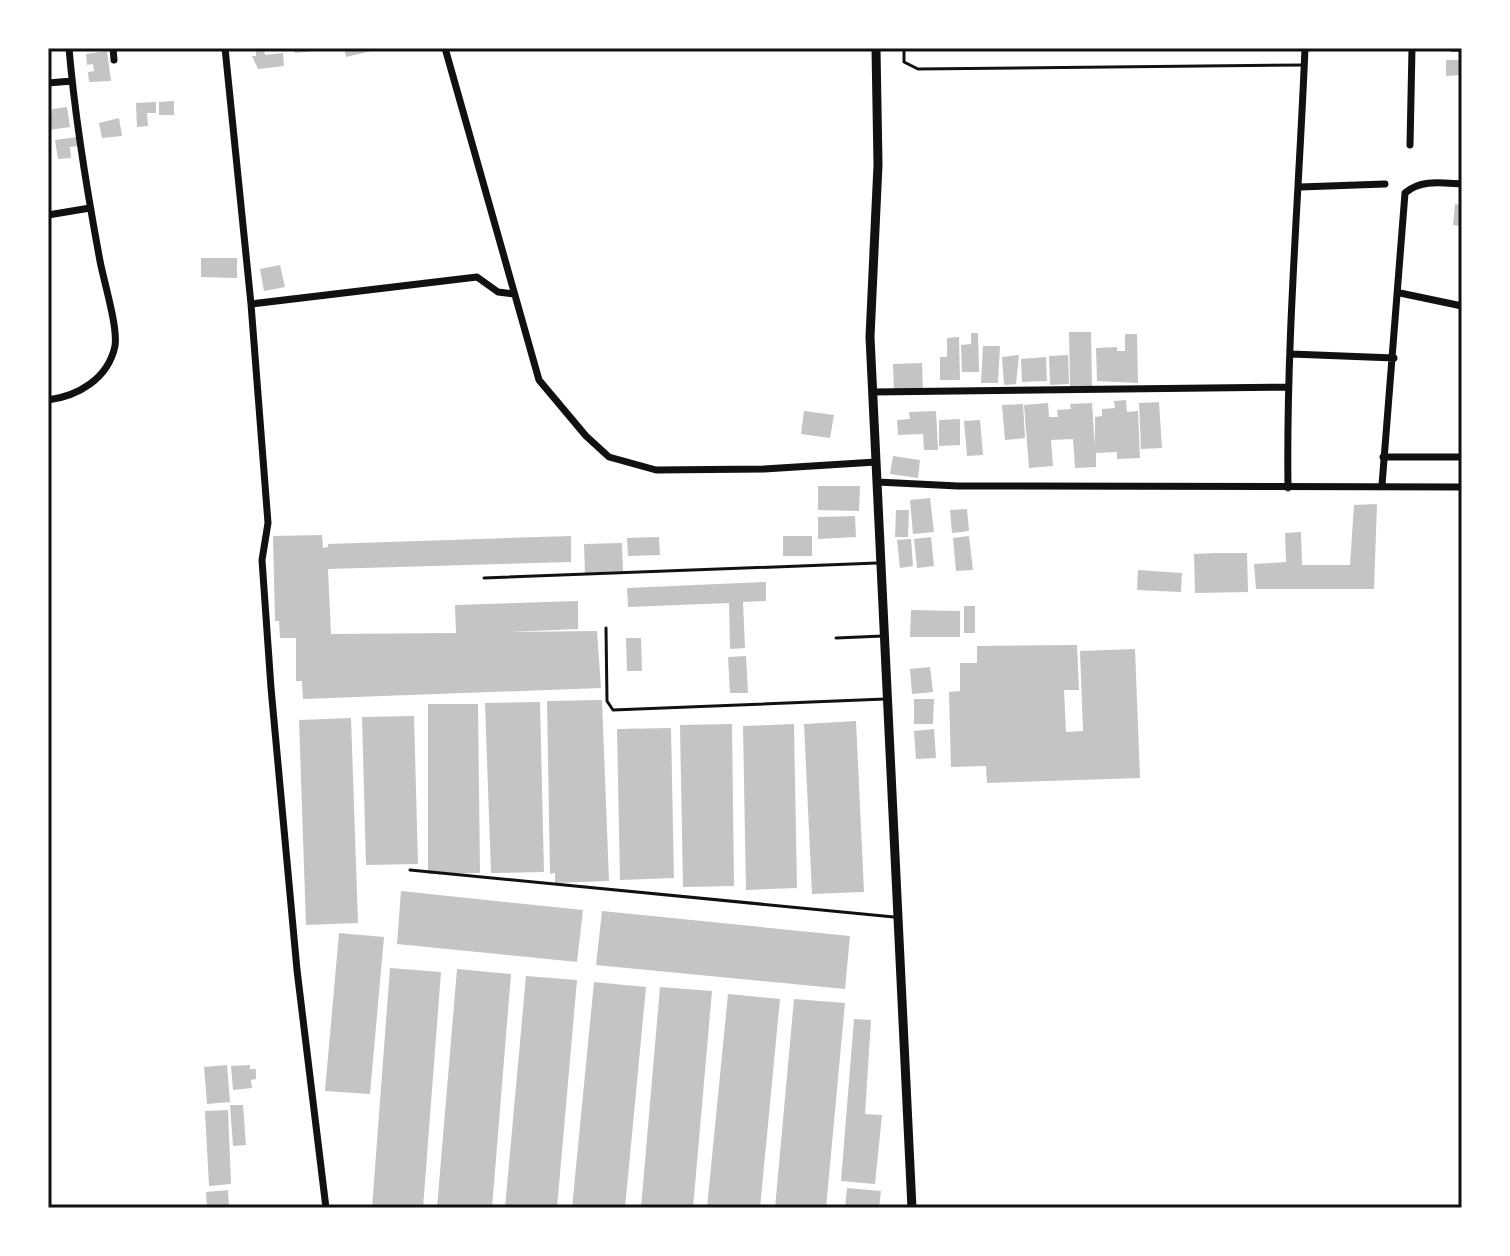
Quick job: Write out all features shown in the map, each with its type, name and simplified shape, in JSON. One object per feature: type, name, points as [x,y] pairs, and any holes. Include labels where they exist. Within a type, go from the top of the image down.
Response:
[{"type":"street","points":[[48,400],[67,397],[84,389],[103,373],[115,345],[90,208],[69,48]]},
{"type":"street","points":[[113,48],[114,60]]},
{"type":"street","points":[[225,48],[251,304],[268,523],[262,560],[271,688],[297,970],[326,1208]]},
{"type":"street","points":[[445,48],[539,380],[609,457],[656,470],[764,469],[876,462]]},
{"type":"street","points":[[876,48],[878,165],[870,337],[885,699],[912,1208]]},
{"type":"street","points":[[1288,488],[1286,387],[1291,354],[1305,48]]},
{"type":"street","points":[[1410,145],[1412,48]]},
{"type":"street","points":[[1452,48],[1462,48]]},
{"type":"street","points":[[48,83],[72,81]]},
{"type":"street","points":[[1382,485],[1400,293],[1405,193],[1413,186],[1426,183],[1462,184]]},
{"type":"street","points":[[1300,187],[1385,184]]},
{"type":"street","points":[[48,215],[90,208]]},
{"type":"street","points":[[251,304],[477,277],[498,292],[514,294]]},
{"type":"street","points":[[1400,293],[1462,306]]},
{"type":"street","points":[[1291,354],[1394,358]]},
{"type":"street","points":[[873,392],[1286,387]]},
{"type":"street","points":[[1383,457],[1462,457]]},
{"type":"street","points":[[877,482],[958,486],[1462,487]]},
{"type":"lane","points":[[904,48],[904,62],[918,69],[1304,65]]},
{"type":"lane","points":[[484,578],[881,563]]},
{"type":"lane","points":[[606,628],[607,701],[613,710],[885,699]]},
{"type":"lane","points":[[836,638],[883,636]]},
{"type":"lane","points":[[410,870],[898,917]]},
{"type":"building","points":[[294,48],[322,48],[322,50],[295,53]]},
{"type":"building","points":[[344,48],[379,48],[380,49],[346,57]]},
{"type":"building","points":[[264,50],[265,55],[283,53],[284,66],[258,69],[252,56],[256,56],[256,51]]},
{"type":"building","points":[[107,51],[111,81],[89,82],[88,72],[94,71],[93,64],[87,65],[86,54]]},
{"type":"building","points":[[1446,60],[1461,60],[1461,75],[1446,76]]},
{"type":"building","points":[[174,101],[174,115],[159,115],[159,102]]},
{"type":"building","points":[[156,102],[156,113],[147,113],[148,126],[137,127],[136,103]]},
{"type":"building","points":[[67,107],[70,127],[49,130],[52,109]]},
{"type":"building","points":[[119,118],[122,136],[102,138],[99,123]]},
{"type":"building","points":[[77,137],[78,146],[70,147],[71,158],[58,159],[55,140]]},
{"type":"building","points":[[1455,204],[1462,205],[1462,226],[1453,225]]},
{"type":"building","points":[[201,258],[237,258],[237,278],[201,277]]},
{"type":"building","points":[[280,265],[285,287],[264,291],[260,269]]},
{"type":"building","points":[[1069,332],[1091,332],[1092,386],[1070,386]]},
{"type":"building","points":[[971,333],[978,333],[979,372],[962,372],[961,345],[971,344]]},
{"type":"building","points":[[1125,334],[1137,334],[1138,383],[1097,381],[1096,348],[1117,347],[1117,351],[1125,351]]},
{"type":"building","points":[[959,337],[960,380],[940,380],[940,357],[947,357],[947,338]]},
{"type":"building","points":[[983,346],[1000,346],[998,383],[981,383]]},
{"type":"building","points":[[1019,355],[1016,384],[1004,385],[1002,357]]},
{"type":"building","points":[[1068,355],[1069,384],[1050,385],[1049,356]]},
{"type":"building","points":[[1046,357],[1047,381],[1022,382],[1021,359]]},
{"type":"building","points":[[922,363],[923,390],[894,391],[893,364]]},
{"type":"building","points":[[1126,400],[1127,412],[1138,411],[1140,458],[1117,459],[1117,452],[1096,453],[1096,467],[1075,468],[1073,439],[1051,440],[1053,466],[1029,468],[1024,405],[1048,403],[1049,417],[1058,417],[1057,410],[1071,409],[1070,404],[1092,403],[1095,447],[1095,417],[1102,416],[1102,409],[1115,408],[1114,401]]},
{"type":"building","points":[[1159,402],[1162,448],[1141,449],[1139,403]]},
{"type":"building","points":[[1023,404],[1025,438],[1005,440],[1002,405]]},
{"type":"building","points":[[804,411],[834,415],[830,438],[801,434]]},
{"type":"building","points":[[936,411],[938,450],[924,450],[923,434],[898,435],[897,420],[910,419],[909,412]]},
{"type":"building","points":[[960,419],[960,445],[939,446],[939,420]]},
{"type":"building","points":[[980,420],[983,455],[967,456],[964,421]]},
{"type":"building","points":[[893,456],[920,460],[918,478],[890,474]]},
{"type":"building","points":[[818,486],[860,486],[859,511],[818,510]]},
{"type":"building","points":[[930,498],[934,532],[913,534],[910,500]]},
{"type":"building","points":[[1377,504],[1374,589],[1256,589],[1254,564],[1286,562],[1285,533],[1301,532],[1302,565],[1350,565],[1354,505]]},
{"type":"building","points":[[967,509],[969,531],[952,533],[950,510]]},
{"type":"building","points":[[896,510],[909,510],[908,537],[895,537]]},
{"type":"building","points":[[855,516],[856,537],[818,539],[818,517]]},
{"type":"building","points":[[322,535],[323,548],[328,544],[571,536],[571,562],[328,569],[331,634],[456,633],[455,605],[578,601],[578,629],[505,632],[597,631],[601,688],[303,699],[302,681],[296,681],[296,638],[280,638],[279,621],[275,621],[273,536]]},
{"type":"building","points":[[783,536],[812,536],[812,556],[783,556]]},
{"type":"building","points":[[969,536],[973,570],[956,571],[953,538]]},
{"type":"building","points":[[659,537],[660,555],[628,556],[627,538]]},
{"type":"building","points":[[931,537],[934,566],[917,568],[914,539]]},
{"type":"building","points":[[911,539],[913,566],[900,568],[897,540]]},
{"type":"building","points":[[622,543],[623,571],[585,573],[584,544]]},
{"type":"building","points":[[1247,553],[1248,592],[1195,593],[1194,554]]},
{"type":"building","points":[[1138,570],[1182,573],[1181,592],[1137,590]]},
{"type":"building","points":[[766,582],[766,601],[743,602],[745,648],[730,649],[729,603],[628,607],[627,588]]},
{"type":"building","points":[[964,606],[975,606],[975,633],[964,633]]},
{"type":"building","points":[[911,610],[960,611],[960,637],[910,637]]},
{"type":"building","points":[[626,638],[641,638],[642,671],[627,671]]},
{"type":"building","points":[[1077,645],[1079,690],[1064,690],[1066,732],[1083,731],[1080,651],[1135,649],[1140,778],[987,783],[986,766],[951,767],[949,692],[960,691],[960,663],[977,663],[977,646]]},
{"type":"building","points":[[746,656],[748,693],[730,693],[728,657]]},
{"type":"building","points":[[930,667],[933,692],[912,694],[910,669]]},
{"type":"building","points":[[914,699],[934,699],[933,724],[914,724]]},
{"type":"building","points":[[602,700],[609,881],[555,883],[555,873],[550,874],[547,701]]},
{"type":"building","points":[[540,702],[544,872],[491,873],[485,703]]},
{"type":"building","points":[[428,704],[478,704],[480,873],[428,874]]},
{"type":"building","points":[[414,716],[418,864],[366,865],[362,717]]},
{"type":"building","points":[[351,718],[358,923],[306,925],[299,720]]},
{"type":"building","points":[[856,721],[864,892],[812,894],[804,724]]},
{"type":"building","points":[[732,724],[734,886],[683,887],[680,725]]},
{"type":"building","points":[[794,724],[797,888],[746,890],[743,726]]},
{"type":"building","points":[[671,728],[674,878],[620,880],[617,729]]},
{"type":"building","points":[[934,729],[936,758],[916,759],[914,731]]},
{"type":"building","points":[[401,891],[583,910],[577,962],[397,944]]},
{"type":"building","points":[[602,911],[850,936],[845,989],[596,965]]},
{"type":"building","points":[[339,933],[384,937],[370,1094],[325,1091]]},
{"type":"building","points":[[390,968],[441,972],[423,1208],[372,1208]]},
{"type":"building","points":[[457,969],[511,974],[492,1208],[437,1208]]},
{"type":"building","points":[[526,976],[577,980],[557,1208],[505,1208]]},
{"type":"building","points":[[594,982],[646,987],[625,1208],[572,1208]]},
{"type":"building","points":[[660,987],[712,991],[693,1208],[641,1208]]},
{"type":"building","points":[[728,994],[780,999],[760,1208],[707,1208]]},
{"type":"building","points":[[794,999],[845,1003],[826,1208],[775,1208]]},
{"type":"building","points":[[854,1019],[871,1020],[865,1114],[882,1115],[875,1184],[841,1181]]},
{"type":"building","points":[[227,1065],[230,1102],[207,1104],[204,1067]]},
{"type":"building","points":[[250,1065],[250,1069],[256,1069],[256,1079],[251,1080],[252,1088],[233,1090],[231,1066]]},
{"type":"building","points":[[230,1105],[243,1105],[246,1145],[233,1146]]},
{"type":"building","points":[[228,1110],[231,1184],[209,1186],[205,1111]]},
{"type":"building","points":[[847,1188],[881,1191],[879,1208],[845,1208]]},
{"type":"building","points":[[228,1190],[229,1208],[207,1208],[206,1192]]}]
